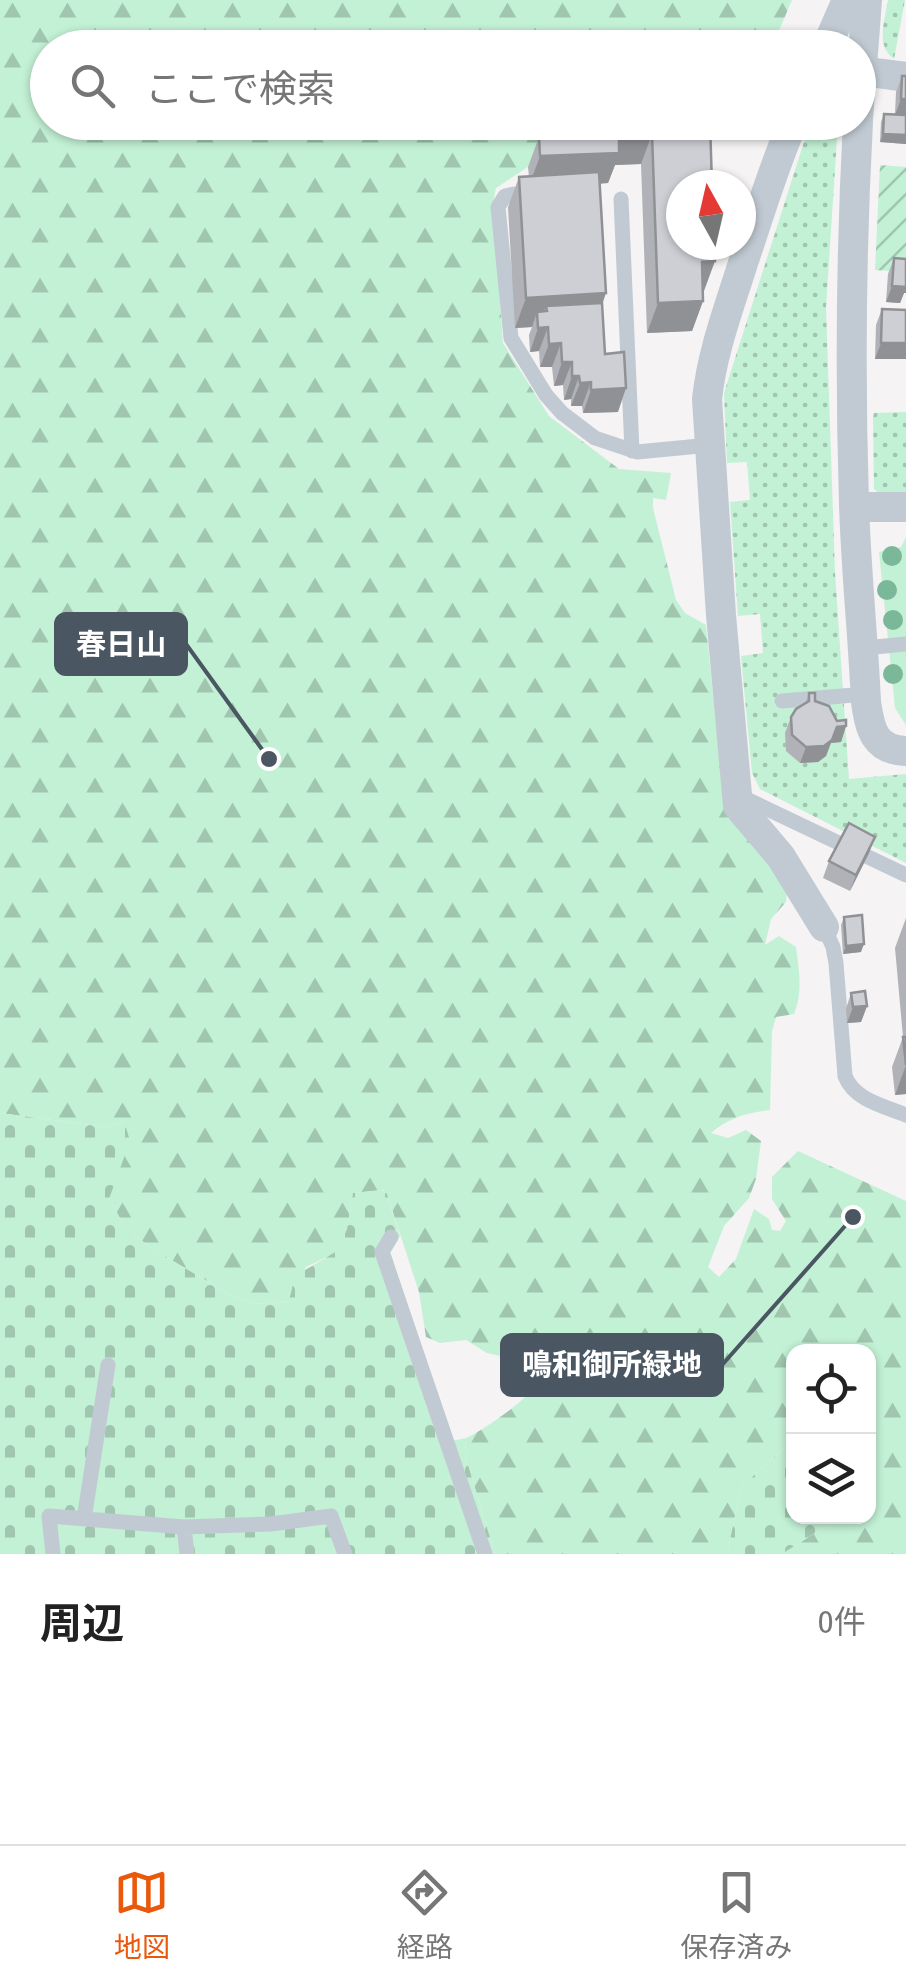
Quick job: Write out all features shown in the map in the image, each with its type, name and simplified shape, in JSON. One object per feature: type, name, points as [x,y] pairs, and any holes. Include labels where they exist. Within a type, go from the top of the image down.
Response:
[{"type":"street","points":[[834,30],[847,0]]},
{"type":"street","points":[[864,30],[867,0]]},
{"type":"street","points":[[876,73],[906,77]]},
{"type":"street","points":[[785,140],[710,369],[710,446],[738,806],[781,857],[824,927]]},
{"type":"street","points":[[857,140],[852,242],[854,507],[866,694],[870,728],[876,740],[885,747],[906,751]]},
{"type":"street","points":[[854,507],[906,507]]},
{"type":"lane","points":[[546,208],[514,194],[505,196],[498,207],[510,338],[546,394],[595,438],[632,451],[710,446]]},
{"type":"lane","points":[[621,199],[632,451]]},
{"type":"lane","points":[[864,648],[906,644]]},
{"type":"lane","points":[[782,701],[866,694]]},
{"type":"lane","points":[[736,794],[906,875]]},
{"type":"lane","points":[[824,927],[834,947],[849,1086],[857,1094],[906,1116]]},
{"type":"lane","points":[[391,1237],[382,1252],[486,1554]]},
{"type":"lane","points":[[84,1518],[108,1365]]},
{"type":"lane","points":[[54,1554],[49,1516],[184,1527],[271,1524],[331,1516],[345,1554]]},
{"type":"lane","points":[[184,1527],[187,1554]]},
{"type":"green space","points":[[0,0],[792,0],[779,30],[30,30],[30,140],[569,140],[496,188],[493,203],[503,343],[549,416],[619,469],[671,473],[666,500],[653,498],[653,508],[676,600],[685,613],[706,625],[723,796],[787,890],[786,902],[771,919],[765,945],[779,936],[796,947],[799,998],[794,1014],[776,1017],[772,1031],[770,1110],[739,1117],[711,1133],[728,1138],[746,1130],[761,1141],[749,1198],[724,1226],[708,1267],[719,1277],[736,1259],[754,1209],[769,1219],[772,1230],[780,1231],[786,1221],[772,1199],[772,1177],[798,1151],[906,1201],[906,1554],[782,1554],[829,1524],[876,1524],[876,1344],[786,1344],[786,1446],[741,1487],[727,1554],[495,1554],[465,1455],[466,1438],[499,1418],[536,1387],[547,1368],[544,1352],[513,1359],[487,1353],[466,1340],[440,1343],[426,1337],[419,1292],[383,1190],[353,1193],[347,1229],[337,1252],[306,1267],[289,1301],[257,1304],[234,1297],[151,1248],[125,1227],[109,1199],[124,1121],[105,1127],[0,1113]]},
{"type":"green space","points":[[888,0],[905,0],[894,59],[883,40]]},
{"type":"green space","points":[[805,140],[837,140],[826,307],[835,573],[849,779],[906,774],[906,863],[760,789],[752,773],[741,656],[763,653],[760,614],[738,616],[730,502],[750,500],[747,462],[727,463],[724,393]]},
{"type":"green space","points":[[880,165],[906,167],[906,272],[875,270]]},
{"type":"green space","points":[[906,412],[906,499],[886,499],[874,489],[873,417],[874,413]]},
{"type":"green space","points":[[906,537],[906,725],[895,708],[879,552],[901,547]]},
{"type":"green space","points":[[0,1113],[105,1127],[124,1121],[130,1141],[109,1199],[125,1227],[151,1248],[234,1297],[257,1304],[289,1301],[295,1276],[337,1251],[347,1229],[353,1193],[382,1190],[387,1194],[400,1236],[390,1251],[434,1385],[442,1443],[466,1438],[465,1455],[495,1554],[0,1554]]},
{"type":"green space","points":[[786,1446],[786,1524],[829,1524],[782,1554],[727,1554],[741,1487]]},
{"type":"building","points":[[902,76],[906,76],[906,99],[901,99]]},
{"type":"building","points":[[884,114],[906,115],[906,135],[883,134]]},
{"type":"building","points":[[539,140],[619,140],[619,153],[540,156]]},
{"type":"building","points":[[652,140],[711,140],[712,170],[666,170],[666,260],[715,260],[702,262],[703,301],[658,303]]},
{"type":"building","points":[[599,172],[606,293],[526,298],[519,177]]},
{"type":"building","points":[[894,258],[906,259],[906,287],[892,286]]},
{"type":"building","points":[[602,303],[605,354],[624,352],[626,388],[591,390],[591,382],[580,383],[579,376],[572,376],[572,362],[562,362],[561,343],[549,344],[548,327],[538,328],[537,312],[547,311],[546,306]]},
{"type":"building","points":[[882,309],[906,310],[906,343],[881,343]]},
{"type":"building","points":[[809,693],[815,693],[815,701],[829,706],[837,721],[846,720],[846,726],[837,727],[832,740],[824,746],[806,747],[792,735],[791,717],[809,701]]},
{"type":"building","points":[[849,823],[875,837],[856,875],[829,861]]},
{"type":"building","points":[[862,915],[864,944],[846,946],[844,917]]},
{"type":"building","points":[[865,991],[867,1006],[853,1007],[851,993]]},
{"type":"place","name":"春日山","points":[[269,759]]},
{"type":"place","name":"鳴和御所緑地","points":[[853,1217]]}]
